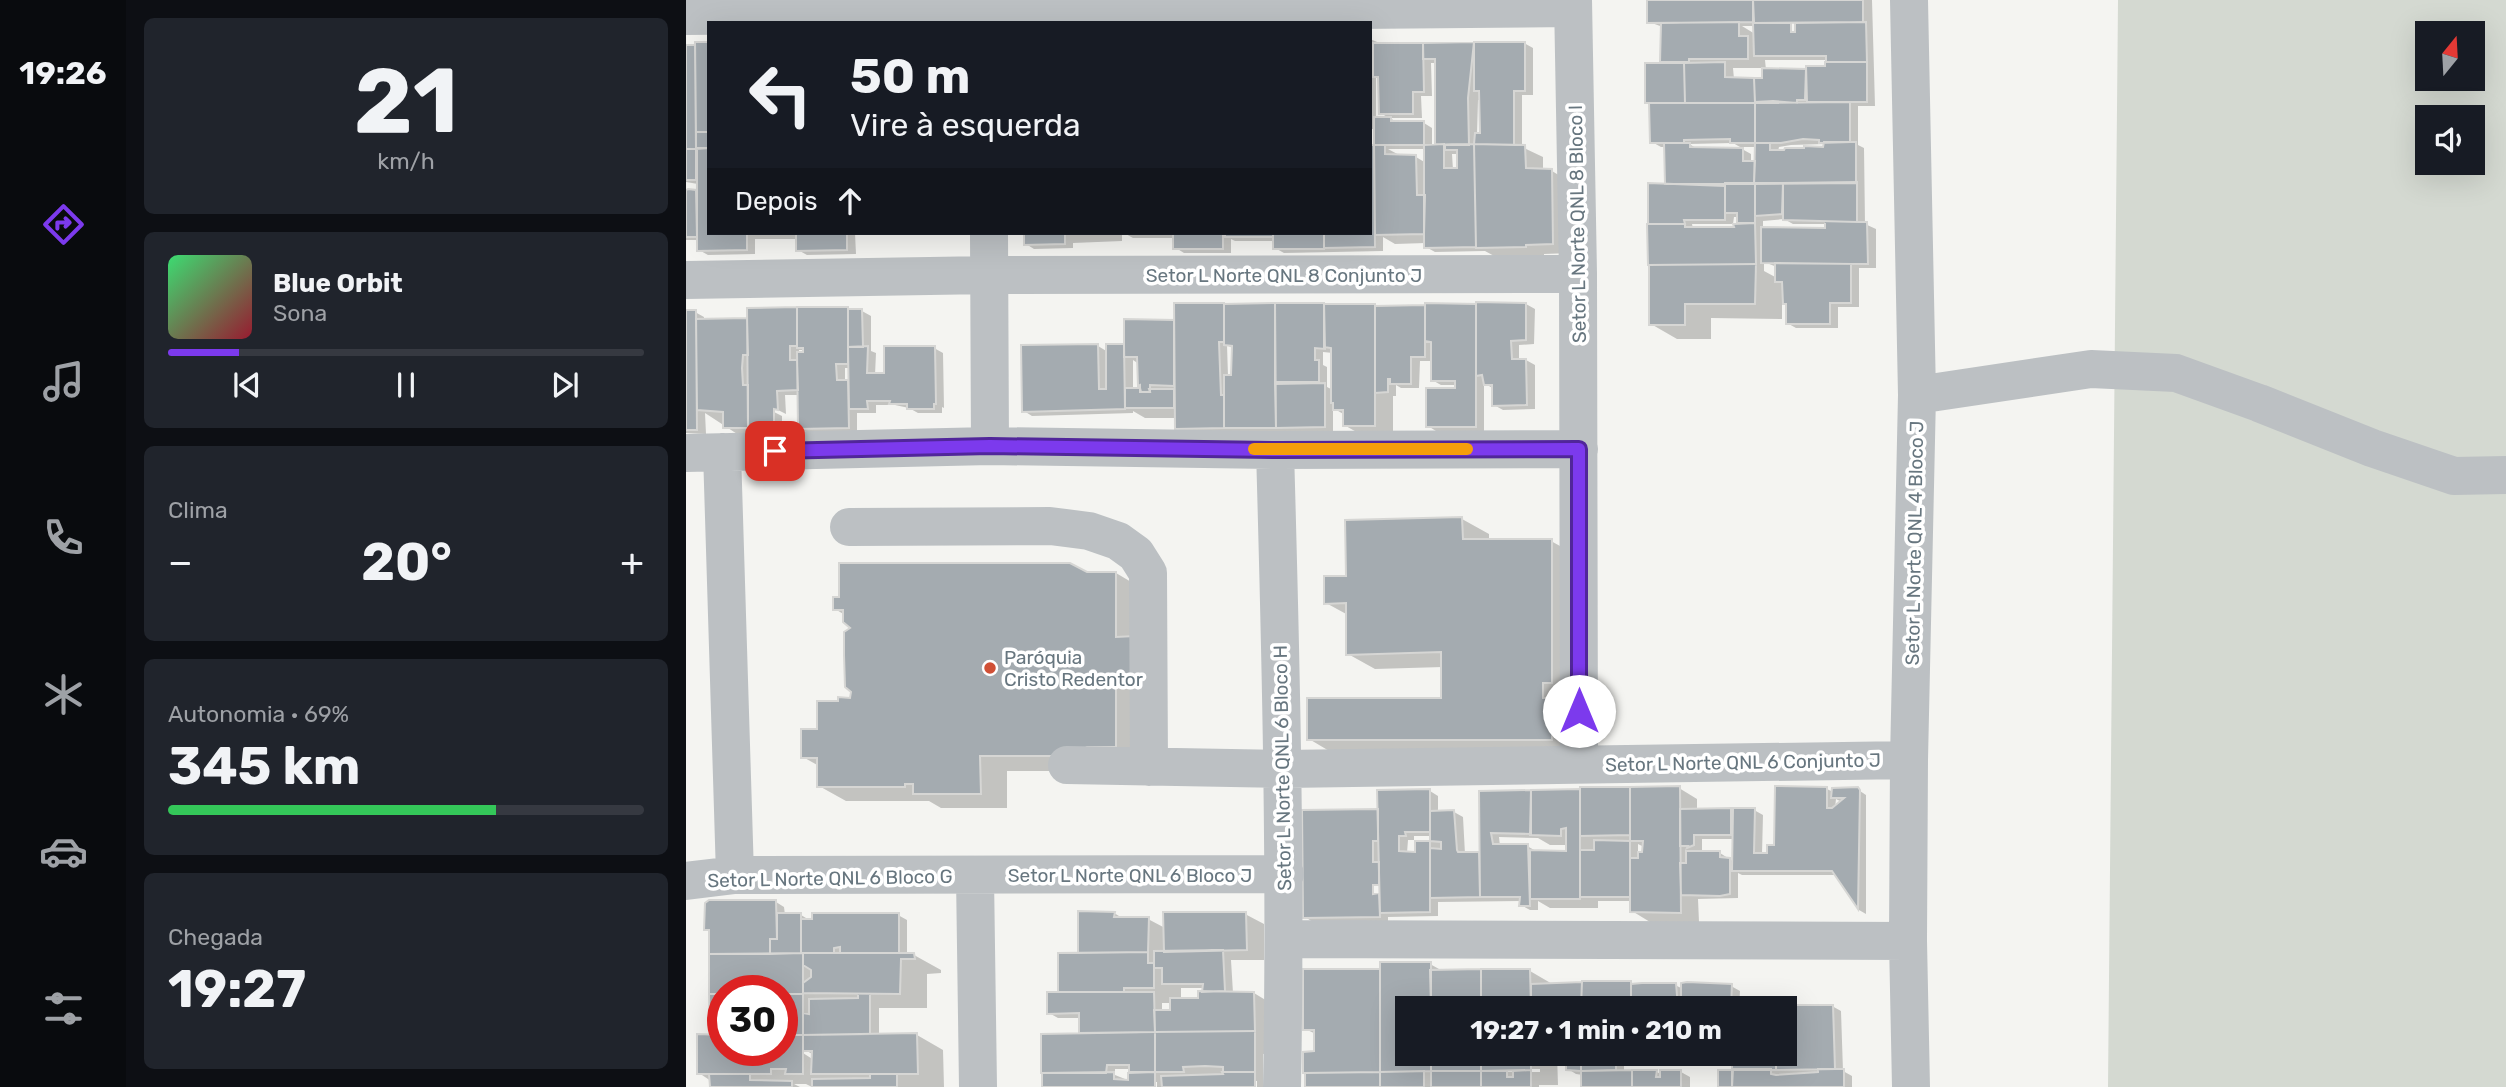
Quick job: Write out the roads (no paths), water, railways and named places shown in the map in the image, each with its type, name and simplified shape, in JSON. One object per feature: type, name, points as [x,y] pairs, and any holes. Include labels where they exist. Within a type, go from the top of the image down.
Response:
[{"type":"street","name":"Setor L Norte QNL 4 Bloco J","points":[[1909,0],[1917,395],[1909,760],[1908,941],[1911,1087]]},
{"type":"street","points":[[686,16],[1573,4]]},
{"type":"street","name":"Setor L Norte QNL 8 Bloco I","points":[[1573,4],[1578,274],[1579,764]]},
{"type":"street","points":[[989,235],[990,446]]},
{"type":"street","name":"Setor L Norte QNL 8 Conjunto J","points":[[686,280],[990,275],[1578,274]]},
{"type":"street","points":[[1917,395],[2091,369],[2176,373],[2259,402],[2372,448],[2454,476],[2506,475]]},
{"type":"street","points":[[735,875],[704,453],[990,446],[1275,450],[1579,449]]},
{"type":"street","name":"Setor L Norte QNL 6 Bloco H","points":[[1275,450],[1284,769],[1282,1087]]},
{"type":"street","points":[[849,527],[1049,526],[1089,531],[1118,541],[1136,554],[1148,573],[1149,767]]},
{"type":"street","name":"Setor L Norte QNL 6 Conjunto J","points":[[1067,765],[1284,769],[1909,760]]},
{"type":"street","name":"Setor L Norte QNL 6 Bloco J","points":[[975,876],[1285,874]]},
{"type":"street","name":"Setor L Norte QNL 6 Bloco G","points":[[686,881],[735,875],[975,876]]},
{"type":"street","points":[[975,876],[978,1087]]},
{"type":"street","points":[[1285,939],[1908,941]]},
{"type":"place","name":"Paróquia Cristo Redentor","points":[[990,668]]}]
